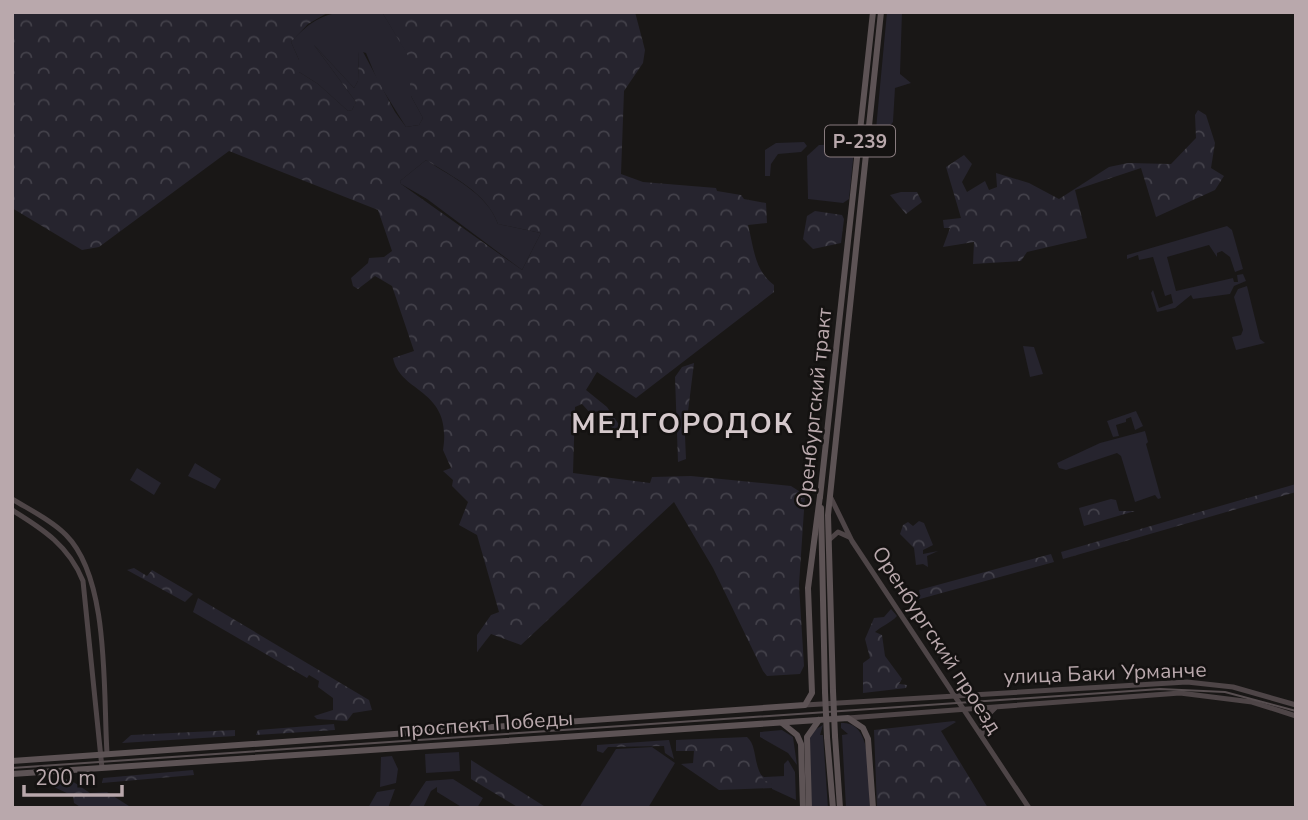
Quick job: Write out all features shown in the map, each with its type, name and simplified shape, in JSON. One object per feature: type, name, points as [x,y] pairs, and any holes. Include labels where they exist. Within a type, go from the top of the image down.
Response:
[{"type":"main road","name":"Оренбургский тракт","points":[[833,808],[820,496],[873,12]]},
{"type":"main road","name":"Оренбургский тракт","points":[[829,692],[827,543],[830,484],[881,12]]},
{"type":"main road","name":"Оренбургский проезд","points":[[830,484],[833,506],[852,541],[1029,808]]},
{"type":"main road","points":[[805,705],[812,693],[808,600],[813,535],[820,496]]},
{"type":"main road","points":[[12,499],[66,535],[79,552],[92,578],[98,618],[102,768]]},
{"type":"main road","points":[[12,510],[64,547],[79,571],[86,592],[103,753]]},
{"type":"main road","points":[[32,522],[37,514]]},
{"type":"main road","points":[[827,543],[838,532],[852,541]]},
{"type":"main road","name":"улица Баки Урманче","points":[[954,695],[1194,682],[1233,687],[1296,705]]},
{"type":"main road","points":[[1059,690],[1059,701]]},
{"type":"main road","name":"улица Баки Урманче","points":[[963,708],[1180,692],[1252,702],[1296,716]]},
{"type":"main road","name":"проспект Победы","points":[[12,761],[954,695]]},
{"type":"main road","points":[[982,737],[983,720],[999,705]]},
{"type":"main road","name":"проспект Победы","points":[[12,774],[963,708]]},
{"type":"main road","points":[[848,718],[863,728],[868,739],[873,808]]},
{"type":"main road","points":[[809,808],[807,737],[819,720]]},
{"type":"main road","points":[[780,722],[794,732],[801,744],[803,808]]},
{"type":"main road","name":"Оренбургский тракт","points":[[831,737],[840,808]]},
{"type":"green space","points":[[12,12],[329,12],[308,24],[291,42],[299,60],[299,72],[318,84],[348,111],[352,110],[356,102],[314,45],[354,88],[358,81],[359,51],[362,50],[395,112],[406,127],[419,125],[423,118],[411,96],[410,83],[420,76],[382,12],[635,12],[645,50],[643,63],[624,91],[621,174],[643,182],[716,188],[717,191],[766,203],[767,223],[748,225],[762,273],[774,285],[774,292],[636,398],[597,372],[586,390],[607,407],[624,432],[621,438],[597,411],[592,415],[582,404],[575,407],[573,473],[650,483],[652,477],[691,476],[791,486],[805,495],[799,585],[804,666],[800,674],[767,676],[763,671],[713,568],[674,502],[521,645],[491,634],[477,652],[477,635],[491,615],[499,612],[477,535],[459,525],[468,502],[452,486],[453,480],[443,471],[451,468],[443,450],[444,430],[440,415],[433,403],[405,379],[393,358],[414,351],[392,286],[375,276],[358,289],[353,286],[351,278],[368,263],[369,258],[384,257],[392,251],[378,210],[229,151],[99,247],[82,250],[12,208]],"holes":[[[426,160],[478,195],[493,213],[498,224],[541,233],[522,270],[401,184],[400,181]]]},
{"type":"green space","points":[[382,12],[421,76],[411,96],[423,118],[419,125],[406,127],[378,82],[366,53],[359,51],[358,81],[354,88],[314,45],[356,102],[352,110],[348,111],[318,84],[299,72],[299,60],[291,42],[312,23],[332,14]]},
{"type":"green space","points":[[887,12],[902,12],[900,74],[911,83],[895,88],[893,122],[887,130],[876,129]]},
{"type":"green space","points":[[1198,110],[1206,115],[1215,143],[1211,168],[1224,176],[1215,190],[1156,217],[1141,168],[1075,190],[1087,238],[1027,252],[1021,261],[973,264],[974,242],[943,247],[950,228],[944,228],[943,220],[961,218],[946,167],[964,155],[972,164],[962,182],[967,192],[985,181],[989,190],[997,187],[996,173],[1029,183],[1059,199],[1109,167],[1128,163],[1171,164],[1196,138],[1195,115]]},
{"type":"green space","points":[[804,142],[807,146],[801,152],[778,154],[771,164],[770,176],[765,176],[765,150],[776,143]]},
{"type":"green space","points":[[847,144],[854,151],[849,199],[843,203],[808,199],[807,156],[819,145]]},
{"type":"green space","points":[[426,160],[478,195],[493,213],[498,224],[541,233],[522,270],[427,199],[401,184],[400,181]]},
{"type":"green space","points":[[917,192],[922,202],[906,214],[890,195]]},
{"type":"green space","points":[[815,211],[842,215],[844,219],[841,243],[813,249],[803,239],[807,216]]},
{"type":"green space","points":[[1227,226],[1232,230],[1243,269],[1235,272],[1230,257],[1222,251],[1217,253],[1217,257],[1209,245],[1167,257],[1176,291],[1233,278],[1234,282],[1238,282],[1237,275],[1243,274],[1246,281],[1234,286],[1230,294],[1193,299],[1191,295],[1175,308],[1157,312],[1151,293],[1153,290],[1159,308],[1173,303],[1171,294],[1165,296],[1153,257],[1139,260],[1138,255],[1127,259],[1127,255]]},
{"type":"green space","points":[[1247,286],[1260,339],[1265,343],[1236,350],[1232,337],[1241,335],[1243,330],[1234,297],[1238,289]]},
{"type":"green space","points":[[1023,346],[1034,347],[1043,374],[1030,377]]},
{"type":"green space","points":[[694,363],[685,436],[686,459],[678,462],[675,377],[682,367]]},
{"type":"green space","points":[[1136,411],[1143,426],[1135,430],[1131,417],[1116,425],[1119,436],[1113,437],[1107,421]]},
{"type":"green space","points":[[1145,431],[1161,498],[1158,499],[1155,495],[1135,502],[1121,456],[1117,453],[1066,470],[1059,468],[1057,463],[1100,443]]},
{"type":"green space","points":[[195,463],[221,479],[215,489],[188,476]]},
{"type":"green space","points":[[137,468],[161,483],[154,495],[130,480]]},
{"type":"green space","points":[[1296,484],[1296,492],[1063,559],[1061,552]]},
{"type":"green space","points":[[1116,500],[1119,511],[1135,511],[1084,526],[1079,508]]},
{"type":"green space","points":[[919,521],[924,523],[933,545],[923,550],[923,554],[938,551],[927,556],[928,567],[923,564],[916,565],[914,548],[900,534],[903,525],[908,522],[913,526]]},
{"type":"green space","points":[[1051,554],[1054,562],[909,602],[908,600],[920,596],[919,590]]},
{"type":"green space","points":[[134,568],[147,576],[152,570],[193,594],[185,602],[127,570]]},
{"type":"green space","points":[[198,598],[369,700],[372,710],[353,713],[347,721],[317,719],[314,716],[333,710],[333,698],[318,687],[319,681],[309,675],[307,678],[193,612]]},
{"type":"green space","points":[[891,609],[897,616],[875,632],[882,635],[885,656],[902,679],[899,684],[907,685],[906,688],[863,693],[863,663],[870,658],[865,639],[874,618],[884,617]]},
{"type":"green space","points":[[956,722],[941,731],[988,808],[877,808],[874,730]]},
{"type":"green space","points":[[841,723],[852,725],[860,732],[865,742],[870,808],[846,808],[842,735],[848,734],[841,728]]},
{"type":"green space","points":[[334,724],[335,730],[256,735],[258,730]]},
{"type":"green space","points":[[823,725],[820,735],[823,735],[828,808],[811,808],[809,733]]},
{"type":"green space","points":[[235,730],[235,736],[122,743],[131,735]]},
{"type":"green space","points":[[782,730],[793,737],[797,765],[788,753],[760,737],[760,732]]},
{"type":"green space","points":[[747,737],[753,745],[761,775],[765,781],[771,782],[773,788],[719,790],[681,764],[693,763],[694,751],[676,751],[676,740]]},
{"type":"green space","points":[[669,740],[674,759],[665,753],[664,746],[608,747],[603,753],[597,751],[597,745]]},
{"type":"green space","points":[[652,747],[675,763],[648,808],[579,808],[616,749]]},
{"type":"green space","points":[[459,752],[460,771],[426,773],[425,754]]},
{"type":"green space","points":[[392,756],[398,769],[396,783],[380,787],[381,757]]},
{"type":"green space","points":[[471,760],[547,808],[519,808],[471,779]]},
{"type":"green space","points":[[788,760],[795,772],[796,800],[772,789],[771,783],[765,782],[756,771],[764,777],[784,776],[784,764]]},
{"type":"green space","points":[[193,770],[194,775],[102,783],[103,778]]},
{"type":"green space","points":[[69,779],[90,793],[107,792],[132,808],[82,808],[74,803],[73,796],[52,786],[60,780]]},
{"type":"green space","points":[[453,779],[483,798],[477,808],[463,808],[437,792],[437,787],[431,791],[423,808],[408,808],[426,781]]},
{"type":"green space","points":[[395,789],[388,808],[368,808],[377,792]]},
{"type":"tram line","points":[[12,768],[1160,689],[1225,692],[1296,711]]},
{"type":"district","name":"МЕДГОРОДОК","points":[[683,423]]}]
